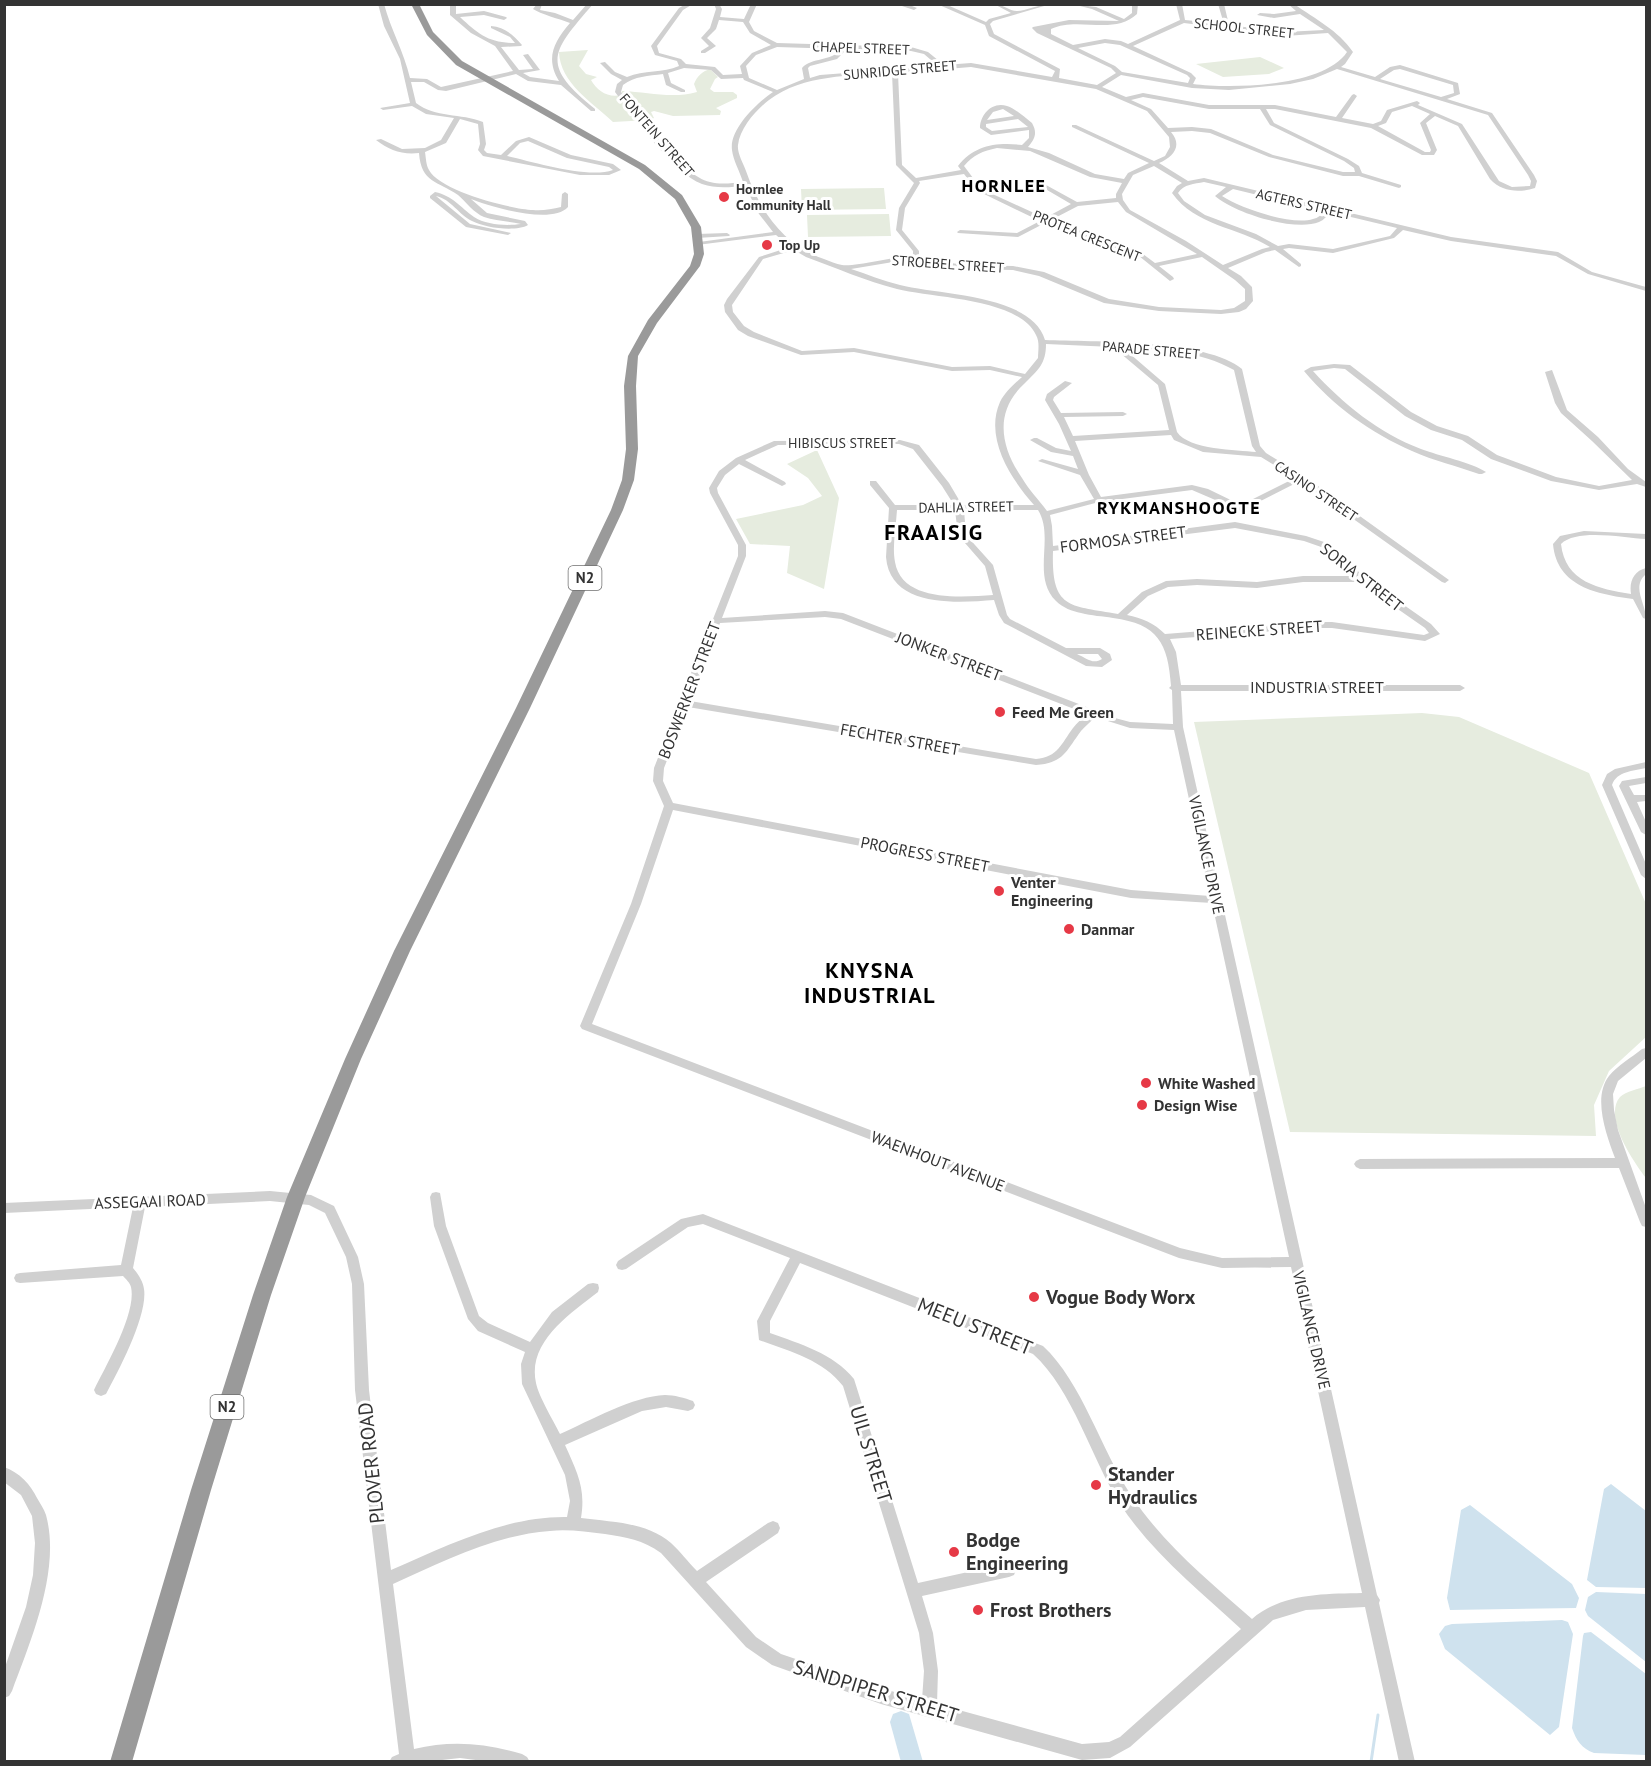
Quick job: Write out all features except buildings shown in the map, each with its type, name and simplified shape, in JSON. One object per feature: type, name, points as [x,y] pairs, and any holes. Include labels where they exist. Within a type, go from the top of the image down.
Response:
[{"type":"highway","points":[[415,4],[422,24],[436,43],[481,79],[626,157],[654,176],[679,197],[692,217],[698,240]]},
{"type":"highway","name":"N2","points":[[121,1761],[211,1457],[296,1197],[353,1059],[402,951],[523,708],[617,510],[628,480],[632,449],[630,386],[633,356],[652,322],[695,266],[699,254],[698,240]]},
{"type":"street","points":[[453,4],[453,14],[473,32],[497,45],[517,72],[528,79],[563,83]]},
{"type":"street","points":[[540,4],[536,9],[538,11],[553,14],[574,23]]},
{"type":"street","points":[[591,4],[554,51],[554,60],[563,83],[592,110]]},
{"type":"street","points":[[691,4],[681,9],[654,46],[657,54],[679,60],[684,64],[683,66],[713,68],[722,77]]},
{"type":"street","points":[[703,52],[713,46],[705,38],[713,29],[717,18],[719,9],[716,4]]},
{"type":"street","points":[[754,4],[747,21],[752,32],[776,45]]},
{"type":"street","points":[[898,4],[914,8]]},
{"type":"street","points":[[939,4],[987,24],[991,35],[1058,70],[1057,77],[1054,79]]},
{"type":"street","points":[[996,4],[1017,13]]},
{"type":"street","points":[[987,24],[991,20],[1049,4]]},
{"type":"street","points":[[1074,4],[1085,5],[1124,21]]},
{"type":"street","points":[[1135,4],[1133,16],[1124,21],[1070,22],[1035,28],[1113,67],[1120,73],[1217,88],[1308,79],[1336,67],[1347,58],[1350,50],[1290,4]]},
{"type":"street","points":[[1179,4],[1183,21]]},
{"type":"street","points":[[1221,4],[1227,27]]},
{"type":"street","points":[[374,5],[382,6],[387,26],[403,59],[413,104]]},
{"type":"street","points":[[1260,15],[1301,12]]},
{"type":"street","points":[[455,16],[484,13],[504,18]]},
{"type":"street","points":[[717,18],[747,21]]},
{"type":"street","name":"SCHOOL STREET","points":[[1129,46],[1183,21],[1285,34],[1328,31]]},
{"type":"street","points":[[1047,35],[1050,26]]},
{"type":"street","points":[[493,27],[512,36],[519,44],[497,45]]},
{"type":"street","points":[[1072,47],[1105,41],[1129,46],[1189,74],[1193,78],[1190,85]]},
{"type":"street","points":[[744,76],[743,66],[747,60],[776,45]]},
{"type":"street","name":"CHAPEL STREET","points":[[776,45],[911,49],[926,53],[941,65]]},
{"type":"street","points":[[807,79],[808,65],[841,55],[845,47]]},
{"type":"street","points":[[409,80],[425,80],[446,89],[481,79],[537,70],[526,55]]},
{"type":"street","name":"FONTEIN STREET","points":[[603,63],[614,74],[626,79]]},
{"type":"street","name":"SUNRIDGE STREET","points":[[777,231],[755,202],[735,150],[735,143],[752,109],[778,92],[807,79],[971,64],[1098,87],[1149,110],[1168,130]]},
{"type":"street","name":"FONTEIN STREET","points":[[683,66],[675,71],[626,79],[618,86],[618,92],[648,129],[695,179],[712,184],[747,184]]},
{"type":"street","points":[[1336,67],[1478,110],[1494,117],[1532,175],[1533,187],[1514,189],[1498,184],[1460,125],[1412,104]]},
{"type":"street","points":[[1373,126],[1384,122],[1389,111],[1393,109],[1457,94],[1456,84],[1400,67],[1392,68],[1376,79]]},
{"type":"street","points":[[665,72],[668,84],[683,91]]},
{"type":"street","points":[[895,72],[899,165],[906,175],[916,180],[963,172],[961,166],[967,156],[991,147],[1023,148],[1042,152],[1099,178],[1124,182]]},
{"type":"street","points":[[1098,87],[1120,73]]},
{"type":"street","points":[[715,82],[722,77],[744,76],[754,84],[778,92]]},
{"type":"street","points":[[1217,88],[1221,108]]},
{"type":"street","points":[[1127,99],[1143,95],[1198,106],[1275,107],[1373,126],[1424,154],[1432,154],[1434,150],[1423,123],[1434,114]]},
{"type":"street","points":[[1337,120],[1354,96]]},
{"type":"street","points":[[383,108],[413,104],[430,113],[481,123],[482,153],[580,174],[607,174],[618,170],[611,165],[569,157],[529,139],[519,142],[502,157]]},
{"type":"street","points":[[1023,148],[1033,136],[1033,128],[1008,108],[997,107],[988,112],[983,123],[984,130],[993,134],[1033,128]]},
{"type":"street","points":[[1262,107],[1272,124],[1346,160],[1357,167],[1359,174]]},
{"type":"street","points":[[379,140],[402,151],[422,150],[443,142],[447,138],[450,125],[459,117]]},
{"type":"street","points":[[983,123],[1020,117]]},
{"type":"street","points":[[1074,126],[1156,164],[1187,183]]},
{"type":"street","points":[[960,232],[1018,235],[1076,204],[1120,200],[1119,194],[1124,182],[1135,171],[1168,157],[1173,147],[1172,137],[1168,130],[1210,131],[1271,156],[1343,174],[1359,174],[1399,186]]},
{"type":"street","points":[[422,150],[423,166],[430,177],[459,193],[485,215],[523,222],[525,225],[514,227],[479,222],[443,194],[438,193],[432,197],[468,226],[508,233]]},
{"type":"street","name":"PROTEA CRESCENT","points":[[963,172],[984,192],[1046,221],[1141,255],[1170,279]]},
{"type":"street","points":[[916,180],[917,183],[902,208],[899,230],[917,253],[916,259]]},
{"type":"street","name":"AGTERS STREET","points":[[1187,183],[1204,180],[1466,242],[1558,254],[1590,273],[1647,289]]},
{"type":"street","points":[[1187,183],[1179,187],[1175,193],[1186,206],[1216,222],[1265,241],[1299,265]]},
{"type":"street","points":[[1044,186],[1076,204]]},
{"type":"street","points":[[1231,187],[1218,196],[1247,211],[1306,222],[1318,221],[1328,210]]},
{"type":"street","points":[[459,193],[533,212],[563,209],[565,194]]},
{"type":"street","name":"STROEBEL STREET","points":[[842,268],[891,258],[916,259],[964,267],[1025,270],[1041,274],[1107,301],[1159,309],[1212,313],[1236,310],[1249,301],[1251,294],[1245,284],[1184,242],[1128,211],[1120,200]]},
{"type":"street","points":[[1222,268],[1275,247],[1289,246],[1333,251],[1392,237],[1402,227]]},
{"type":"street","points":[[698,240],[777,231],[793,248],[808,256],[898,287],[995,304],[1032,324],[1041,337],[1042,358],[1004,402],[1000,428],[1004,456],[1008,465],[1042,510],[1051,585],[1054,593],[1068,605],[1090,612],[1121,616],[1151,626],[1165,636]]},
{"type":"street","points":[[793,248],[761,258],[730,299],[729,312],[741,328],[751,334],[801,353],[854,350],[952,369],[990,368],[1026,376]]},
{"type":"street","name":"PROTEA CRESCENT","points":[[1154,265],[1203,255]]},
{"type":"street","name":"PARADE STREET","points":[[1042,342],[1194,353],[1234,365],[1239,369],[1256,446],[1263,455]]},
{"type":"street","points":[[1069,439],[1173,432],[1161,384],[1116,346]]},
{"type":"street","points":[[1482,472],[1416,450],[1369,426],[1309,375],[1308,371],[1334,366],[1347,367],[1408,414],[1434,428],[1465,438],[1494,457],[1581,486],[1608,488],[1642,483]]},
{"type":"street","points":[[1549,372],[1566,414],[1642,483]]},
{"type":"street","points":[[1068,383],[1048,398],[1060,415],[1082,473],[1099,500]]},
{"type":"street","points":[[1060,415],[1123,414]]},
{"type":"street","name":"CASINO STREET","points":[[1173,432],[1177,438],[1196,448],[1263,455],[1300,478],[1445,580]]},
{"type":"street","points":[[1034,440],[1054,450],[1074,454]]},
{"type":"street","name":"HIBISCUS STREET","points":[[742,556],[742,545],[716,498],[713,488],[722,473],[739,460],[766,447],[785,442],[909,444],[916,447],[938,474],[959,507]]},
{"type":"street","points":[[739,460],[782,484]]},
{"type":"street","points":[[1042,461],[1082,473]]},
{"type":"street","points":[[1235,525],[1241,508],[1300,478]]},
{"type":"street","points":[[873,483],[893,508],[891,565],[897,579],[915,591],[942,600],[997,597]]},
{"type":"street","name":"DAHLIA STREET","points":[[893,508],[959,507],[1042,510],[1192,487],[1204,490],[1241,508]]},
{"type":"street","points":[[959,507],[962,535],[989,565],[997,597],[1007,621],[1066,651]]},
{"type":"street","name":"FORMOSA STREET","points":[[1047,549],[1235,525]]},
{"type":"street","name":"SORIA STREET","points":[[1235,525],[1317,541],[1327,546],[1361,579],[1428,626],[1435,634],[1425,638]]},
{"type":"street","points":[[1635,597],[1611,594],[1581,582],[1561,563],[1557,544],[1564,537],[1573,534],[1647,536]]},
{"type":"street","name":"BOSWERKER STREET","points":[[669,806],[657,776],[742,556]]},
{"type":"street","points":[[1647,570],[1635,582],[1635,597],[1647,616]]},
{"type":"street","points":[[1121,616],[1145,594],[1166,584],[1197,582],[1257,585],[1303,579],[1361,579]]},
{"type":"street","name":"JONKER STREET","points":[[716,621],[825,614],[843,616],[1130,725],[1178,727]]},
{"type":"street","name":"REINECKE STREET","points":[[1165,636],[1332,625],[1425,638]]},
{"type":"street","name":"VIGILANCE DRIVE","points":[[1165,636],[1172,651],[1178,727],[1374,1600],[1407,1761]]},
{"type":"street","name":"INDUSTRIA STREET","points":[[1174,688],[1460,688]]},
{"type":"street","name":"FECHTER STREET","points":[[684,703],[1036,762],[1054,760],[1060,756],[1077,730],[1094,713]]},
{"type":"street","points":[[1647,765],[1618,771],[1607,779],[1610,795],[1642,853],[1647,875]]},
{"type":"street","points":[[1647,780],[1624,784],[1629,799],[1643,818],[1647,832]]},
{"type":"street","points":[[1629,799],[1647,798]]},
{"type":"street","name":"PROGRESS STREET","points":[[669,806],[1131,894],[1216,900]]},
{"type":"street","name":"WAENHOUT AVENUE","points":[[669,806],[632,913],[586,1026],[1179,1253],[1222,1263],[1297,1262]]},
{"type":"street","points":[[1647,1052],[1612,1081],[1606,1100],[1624,1163],[1647,1222]]},
{"type":"street","points":[[1360,1164],[1624,1163]]},
{"type":"street","name":"ASSEGAAI ROAD","points":[[4,1208],[270,1196],[296,1197]]},
{"type":"street","name":"PLOVER ROAD","points":[[296,1197],[311,1200],[330,1210],[352,1257],[358,1284],[361,1373],[385,1580],[402,1759]]},
{"type":"street","points":[[436,1197],[440,1226],[474,1319],[483,1327],[532,1349]]},
{"type":"street","points":[[102,1390],[118,1356],[137,1302],[137,1284],[126,1270],[140,1202]]},
{"type":"street","name":"MEEU STREET","points":[[622,1265],[685,1223],[703,1219],[1038,1350],[1045,1356],[1066,1386],[1114,1480],[1134,1512],[1157,1540],[1252,1629]]},
{"type":"street","name":"UIL STREET","points":[[798,1255],[763,1321],[764,1336],[831,1365],[844,1375],[849,1383],[914,1591],[930,1653],[929,1709]]},
{"type":"street","points":[[20,1278],[126,1270]]},
{"type":"street","points":[[573,1524],[577,1501],[572,1475],[529,1384],[528,1364],[532,1349],[557,1316],[593,1288]]},
{"type":"street","points":[[556,1442],[641,1404],[666,1401],[688,1405]]},
{"type":"street","points":[[4,1473],[25,1487],[39,1513],[41,1527],[37,1593],[31,1618],[4,1691]]},
{"type":"street","name":"SANDPIPER STREET","points":[[385,1580],[431,1560],[515,1530],[541,1525],[573,1524],[636,1532],[651,1537],[666,1548],[751,1642],[777,1660],[881,1696],[1082,1752],[1110,1750],[1125,1742],[1268,1615],[1293,1604],[1374,1600]]},
{"type":"street","points":[[696,1580],[773,1528]]},
{"type":"street","points":[[914,1591],[1009,1570]]},
{"type":"street","points":[[402,1759],[454,1749],[498,1754],[522,1761]]},
{"type":"shaded area","points":[[588,50],[579,66],[586,74],[597,77],[591,80],[596,87],[607,94],[621,95],[622,91],[669,95],[697,92],[695,81],[710,69],[718,77],[710,89],[714,92],[733,92],[737,98],[716,108],[721,111],[720,115],[673,116],[654,111],[651,112],[654,118],[649,120],[613,122],[578,91],[561,63],[559,52]]},
{"type":"shaded area","points":[[1260,57],[1284,68],[1269,74],[1223,77],[1196,64]]},
{"type":"shaded area","points":[[884,188],[886,209],[802,210],[801,189]]},
{"type":"shaded area","points":[[889,214],[891,236],[808,237],[807,215]]},
{"type":"shaded area","points":[[817,450],[839,498],[824,589],[787,573],[790,546],[750,544],[736,519],[803,505],[822,496],[808,478],[787,464]]},
{"type":"shaded area","points":[[1422,713],[1459,717],[1589,773],[1646,904],[1646,1037],[1609,1071],[1594,1105],[1596,1136],[1290,1132],[1194,722]]},
{"type":"shaded area","points":[[1646,1086],[1646,1178],[1622,1139],[1615,1116],[1620,1097]]},
{"type":"water","points":[[1611,1484],[1646,1511],[1646,1588],[1596,1587],[1587,1580],[1604,1489]]},
{"type":"water","points":[[1470,1505],[1572,1584],[1579,1598],[1576,1608],[1450,1610],[1447,1598],[1461,1510]]},
{"type":"water","points":[[1596,1592],[1646,1594],[1646,1662],[1588,1616],[1585,1610],[1588,1597]]},
{"type":"water","points":[[1562,1620],[1568,1622],[1573,1634],[1559,1727],[1550,1735],[1445,1649],[1439,1634],[1445,1626],[1452,1624]]},
{"type":"water","points":[[1591,1632],[1646,1674],[1646,1755],[1594,1753],[1583,1746],[1572,1728],[1583,1636],[1584,1633]]},
{"type":"waterway","points":[[1371,1762],[1378,1715]]},
{"type":"waterway","points":[[901,1722],[912,1762]]},
{"type":"place","name":"Hornlee Community Hall","points":[[724,197]]},
{"type":"place","name":"Top Up","points":[[767,245]]},
{"type":"place","name":"Feed Me Green","points":[[1000,712]]},
{"type":"place","name":"Venter Engineering","points":[[999,891]]},
{"type":"place","name":"Danmar","points":[[1069,929]]},
{"type":"place","name":"White Washed","points":[[1146,1083]]},
{"type":"place","name":"Design Wise","points":[[1142,1105]]},
{"type":"place","name":"Vogue Body Worx","points":[[1034,1297]]},
{"type":"place","name":"Stander Hydraulics","points":[[1096,1485]]},
{"type":"place","name":"Bodge Engineering","points":[[954,1552]]},
{"type":"place","name":"Frost Brothers","points":[[978,1610]]},
{"type":"district","name":"HORNLEE","points":[[1004,186]]},
{"type":"district","name":"RYKMANSHOOGTE","points":[[1179,508]]},
{"type":"district","name":"FRAAISIG","points":[[934,532]]},
{"type":"district","name":"KNYSNA INDUSTRIAL","points":[[870,982]]}]
